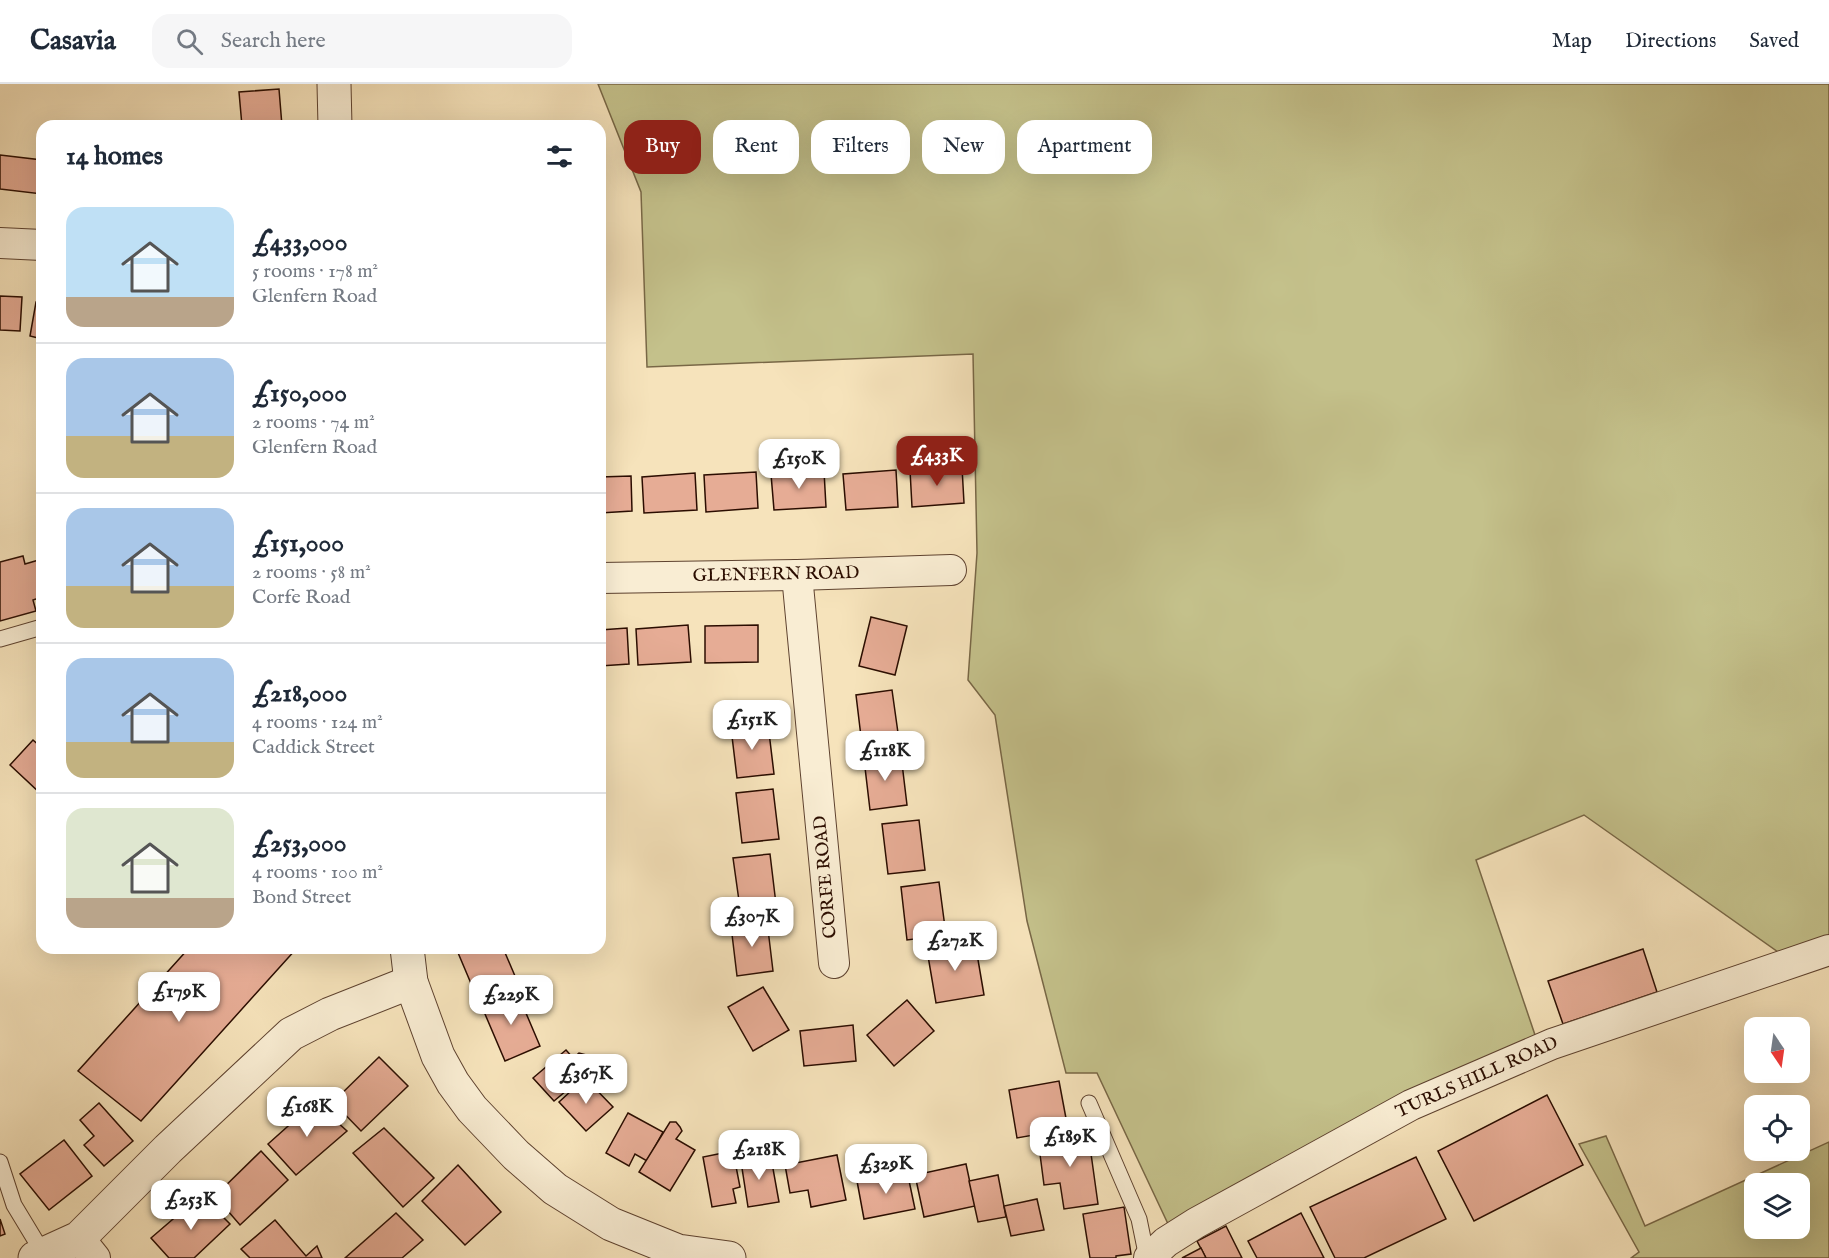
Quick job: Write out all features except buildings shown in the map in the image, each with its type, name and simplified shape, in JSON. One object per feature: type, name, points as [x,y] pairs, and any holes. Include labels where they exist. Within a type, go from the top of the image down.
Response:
[{"type":"street","points":[[334,84],[335,120]]},
{"type":"street","points":[[0,243],[36,245]]},
{"type":"street","name":"GLENFERN ROAD","points":[[606,578],[951,570]]},
{"type":"street","name":"CORFE ROAD","points":[[797,575],[834,963]]},
{"type":"street","name":"TURLS HILL ROAD","points":[[1148,1258],[1166,1242],[1196,1223],[1411,1104],[1552,1044],[1829,950]]},
{"type":"street","points":[[408,954],[411,982],[438,1056],[453,1083],[472,1109],[516,1155],[555,1189],[611,1224],[678,1251],[712,1257]]},
{"type":"street","points":[[39,1256],[87,1248],[168,1149],[291,1034],[330,1014],[411,982]]},
{"type":"lane","points":[[0,639],[36,629]]},
{"type":"lane","points":[[1089,1103],[1139,1219],[1148,1258]]},
{"type":"lane","points":[[0,1162],[14,1205],[39,1256]]},
{"type":"shaded area","points":[[598,84],[1829,84],[1829,939],[1781,954],[1584,815],[1476,860],[1535,1035],[1169,1226],[1097,1073],[1066,1073],[1027,921],[995,715],[968,680],[977,553],[973,354],[647,367],[641,192],[634,174],[701,174],[701,120],[624,120],[624,149]]},
{"type":"shaded area","points":[[1606,1136],[1645,1226],[1744,1181],[1744,1239],[1810,1239],[1810,1173],[1761,1173],[1787,1161],[1810,1161],[1810,1151],[1829,1142],[1829,1258],[1631,1258],[1639,1252],[1579,1144]]}]
